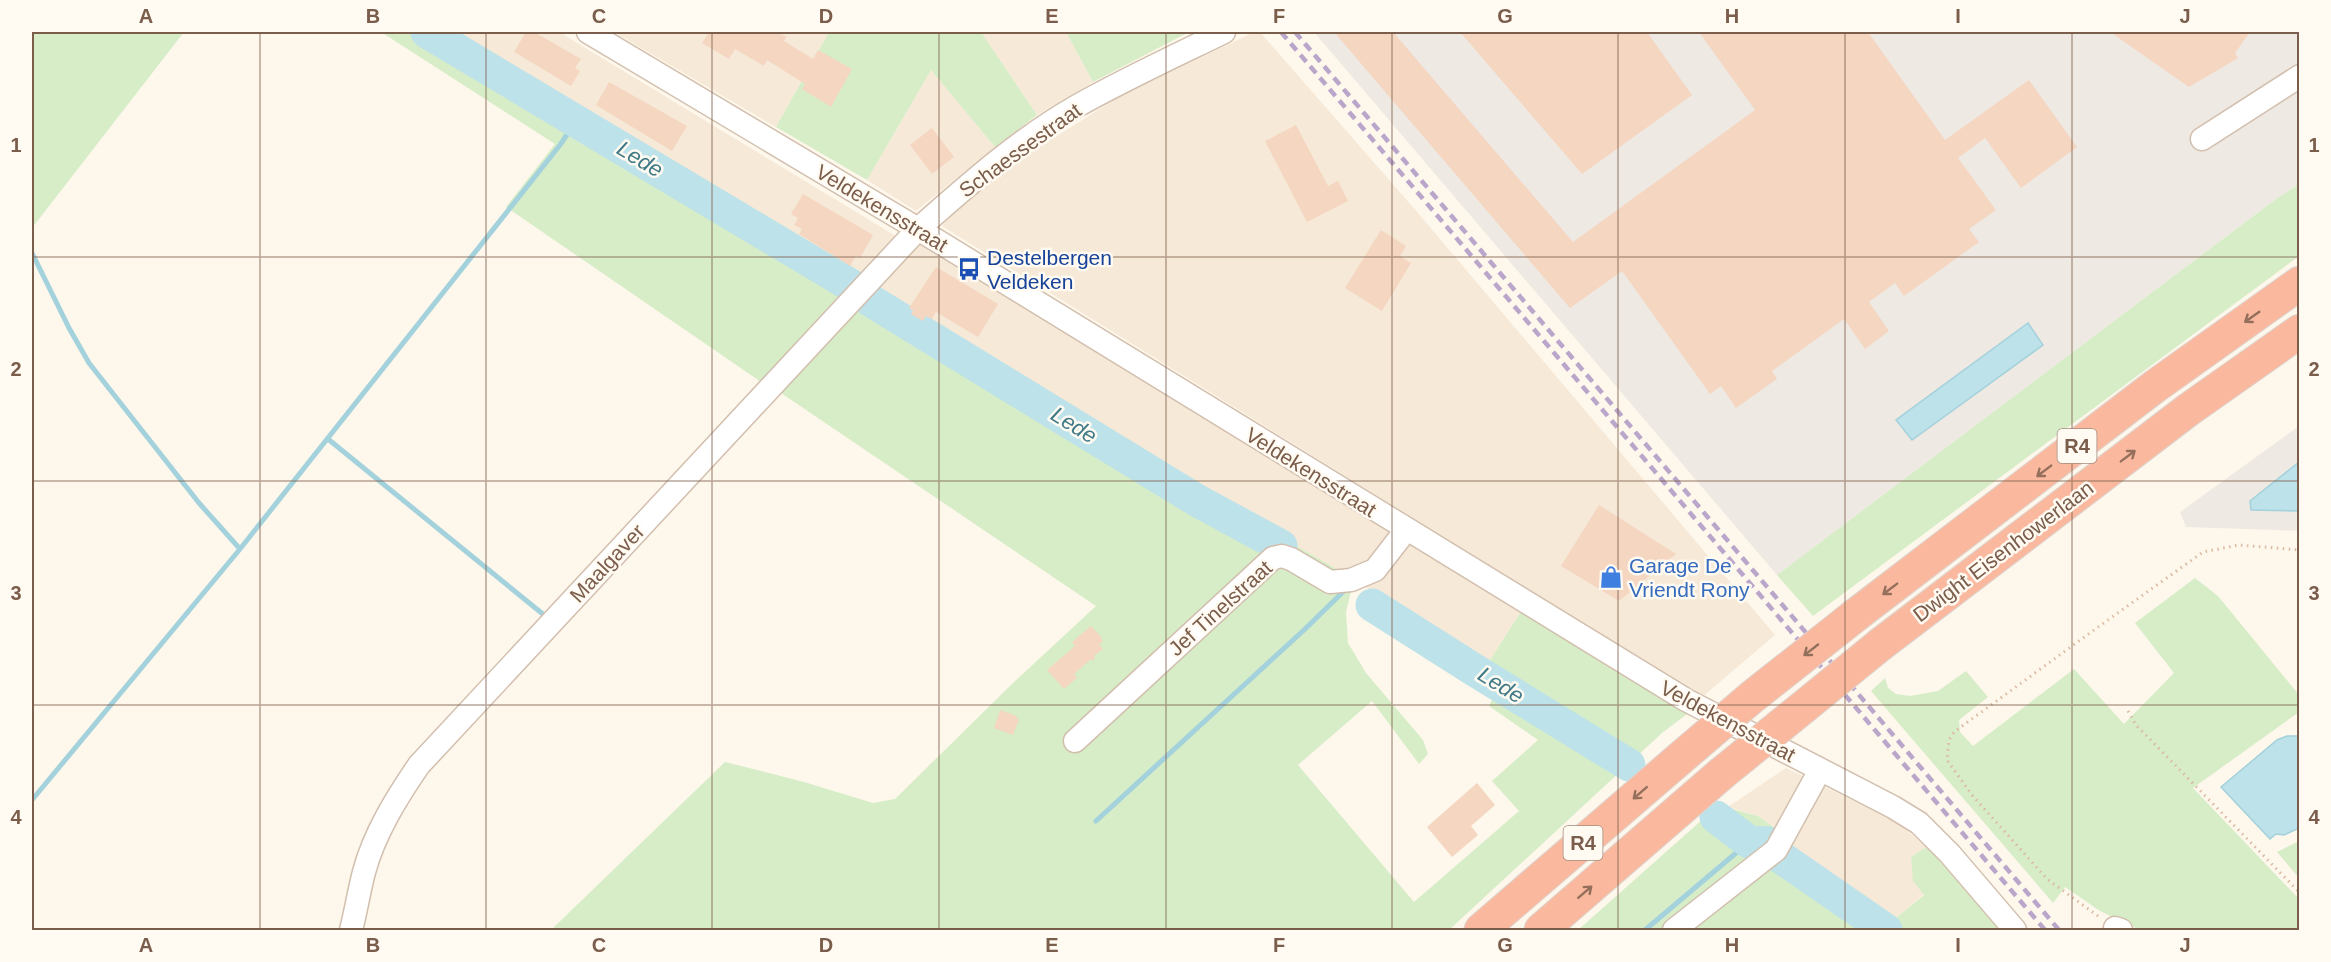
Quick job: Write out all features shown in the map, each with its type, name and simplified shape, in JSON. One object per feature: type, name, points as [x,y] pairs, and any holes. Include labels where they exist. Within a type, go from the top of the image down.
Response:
[{"type":"highway","name":"Dwight Eisenhowerlaan","points":[[1481,930],[1752,697],[1857,614],[2154,387],[2300,283]]},
{"type":"highway","name":"Dwight Eisenhowerlaan","points":[[1541,930],[1721,774],[1881,644],[2188,410],[2300,331]]},
{"type":"street","name":"Veldekensstraat","points":[[588,32],[918,229],[1686,700],[1893,807],[1919,823],[1950,854],[2015,930]]},
{"type":"street","name":"Schaessestraat","points":[[918,229],[976,178],[1039,131],[1076,107],[1224,32]]},
{"type":"street","points":[[2202,139],[2300,76]]},
{"type":"street","name":"Maalgaver","points":[[351,930],[365,870],[379,835],[404,786],[419,765],[918,229]]},
{"type":"street","name":"Jef Tinelstraat","points":[[1075,741],[1273,558],[1282,556],[1292,560],[1330,582],[1351,580],[1376,570],[1406,530]]},
{"type":"street","points":[[1674,930],[1776,850],[1820,770]]},
{"type":"path","points":[[2118,929],[2047,879],[1956,774],[1947,760],[1949,740],[1954,732],[2204,552],[2239,545],[2300,550]]},
{"type":"path","points":[[2128,711],[2136,725],[2300,893]]},
{"type":"shaded area","points":[[442,32],[559,32],[899,238],[856,281]]},
{"type":"shaded area","points":[[614,32],[829,32],[776,127]]},
{"type":"shaded area","points":[[981,32],[1066,32],[1093,82],[1037,115]]},
{"type":"shaded area","points":[[1254,32],[1260,32],[1418,213],[1775,635],[1702,697],[942,226],[962,203],[1033,151],[1119,97]]},
{"type":"shaded area","points":[[1314,32],[2299,32],[2299,184],[1777,575]]},
{"type":"shaded area","points":[[931,70],[995,147],[916,211],[867,180]]},
{"type":"shaded area","points":[[921,243],[1522,610],[1485,668],[1354,579],[1213,498],[877,287]]},
{"type":"shaded area","points":[[2299,426],[2299,531],[2186,527],[2180,512]]},
{"type":"shaded area","points":[[1786,768],[1897,822],[1926,847],[1911,857],[1924,894],[1881,930],[1864,930],[1778,830],[1758,816],[1728,807]]},
{"type":"green space","points":[[32,32],[184,32],[32,228]]},
{"type":"green space","points":[[381,32],[442,32],[856,281],[767,386],[506,207],[555,144]]},
{"type":"green space","points":[[829,32],[981,32],[1037,115],[995,147],[931,70],[867,180],[776,127]]},
{"type":"green space","points":[[1066,32],[1189,32],[1093,82]]},
{"type":"green space","points":[[2299,184],[2299,256],[1813,616],[1777,575],[2276,199]]},
{"type":"green space","points":[[877,287],[1213,498],[1354,579],[1346,612],[1348,643],[1366,673],[1423,740],[1428,754],[1419,764],[1372,701],[1298,765],[1414,902],[1519,811],[1492,781],[1538,740],[1489,706],[1502,680],[1485,668],[1522,610],[1687,714],[1662,733],[1449,930],[551,930],[725,762],[804,782],[873,803],[895,799],[1012,684],[1096,606],[781,393]]},
{"type":"green space","points":[[2195,578],[2218,596],[2299,695],[2299,712],[2193,788],[2299,899],[2299,930],[2140,930],[2100,911],[2065,887],[2053,903],[1871,691],[1885,678],[1888,688],[1896,694],[1910,696],[1938,691],[1966,671],[1988,697],[1959,720],[1960,732],[1973,746],[2074,669],[2124,724],[2174,673],[2135,623]]},
{"type":"green space","points":[[1721,806],[1758,816],[1778,830],[1864,930],[1578,930],[1703,819]]},
{"type":"green space","points":[[2299,841],[2299,878],[2277,852]]},
{"type":"green space","points":[[1926,847],[1937,851],[2005,930],[1881,930],[1924,895],[1913,881],[1911,857]]},
{"type":"water","points":[[2028,323],[2043,345],[1912,440],[1896,420]]},
{"type":"water","points":[[2299,462],[2299,511],[2251,510],[2250,501]]},
{"type":"water","points":[[2287,736],[2299,736],[2299,828],[2284,835],[2276,834],[2270,839],[2221,787],[2277,740]]},
{"type":"building","points":[[526,32],[534,32],[581,59],[575,68],[580,71],[571,86],[514,52]]},
{"type":"building","points":[[709,32],[777,32],[787,37],[784,41],[813,59],[818,50],[852,69],[831,107],[802,89],[805,84],[767,60],[764,66],[735,49],[729,59],[702,43]]},
{"type":"building","points":[[1334,32],[1393,32],[1573,242],[1755,110],[1699,32],[1868,32],[1945,140],[2029,80],[2077,147],[2021,188],[1985,138],[1958,158],[1996,210],[1969,229],[1979,242],[1904,296],[1895,283],[1869,302],[1889,331],[1865,349],[1844,319],[1772,371],[1777,379],[1736,408],[1721,386],[1710,394],[1622,271],[1570,308]]},
{"type":"building","points":[[1460,32],[1647,32],[1692,95],[1582,174]]},
{"type":"building","points":[[2110,32],[2250,32],[2235,53],[2238,58],[2189,87]]},
{"type":"building","points":[[609,82],[687,126],[672,151],[596,105]]},
{"type":"building","points":[[1296,125],[1328,186],[1338,181],[1348,201],[1307,222],[1265,141]]},
{"type":"building","points":[[932,128],[954,157],[932,174],[910,145]]},
{"type":"building","points":[[803,194],[873,235],[860,258],[856,256],[850,266],[799,234],[802,229],[794,225],[798,218],[791,214]]},
{"type":"building","points":[[1381,230],[1406,246],[1400,256],[1411,263],[1382,311],[1345,288]]},
{"type":"building","points":[[936,267],[998,304],[978,337],[936,312],[932,319],[926,316],[923,321],[911,314],[913,311],[909,308]]},
{"type":"building","points":[[1599,505],[1676,554],[1619,601],[1561,566]]},
{"type":"building","points":[[1091,626],[1102,638],[1103,641],[1099,645],[1103,649],[1095,655],[1094,660],[1090,660],[1074,674],[1077,678],[1064,689],[1047,670],[1075,646],[1072,642]]},
{"type":"building","points":[[1000,710],[1017,716],[1016,718],[1019,719],[1013,735],[994,728]]},
{"type":"building","points":[[1477,783],[1495,805],[1471,826],[1478,835],[1452,857],[1427,827]]},
{"type":"waterway","name":"Lede","points":[[427,32],[852,286]]},
{"type":"waterway","points":[[32,800],[240,549],[560,145],[576,121]]},
{"type":"waterway","points":[[32,253],[89,363],[199,503],[240,549]]},
{"type":"waterway","name":"Lede","points":[[868,299],[1198,501],[1281,546]]},
{"type":"waterway","points":[[328,439],[544,615]]},
{"type":"waterway","points":[[1096,821],[1347,588]]},
{"type":"waterway","name":"Lede","points":[[1372,605],[1629,765]]},
{"type":"waterway","name":"Lede","points":[[1716,817],[1749,842],[1768,843]]},
{"type":"waterway","points":[[1645,930],[1749,842]]},
{"type":"waterway","name":"Lede","points":[[1779,856],[1886,930]]},
{"type":"railway","points":[[1281,32],[2045,930]]},
{"type":"railway","points":[[1295,32],[2059,930]]},
{"type":"place","name":"Destelbergen Veldeken","points":[[969,269]]},
{"type":"place","name":"Garage De Vriendt Rony","points":[[1611,577]]}]
